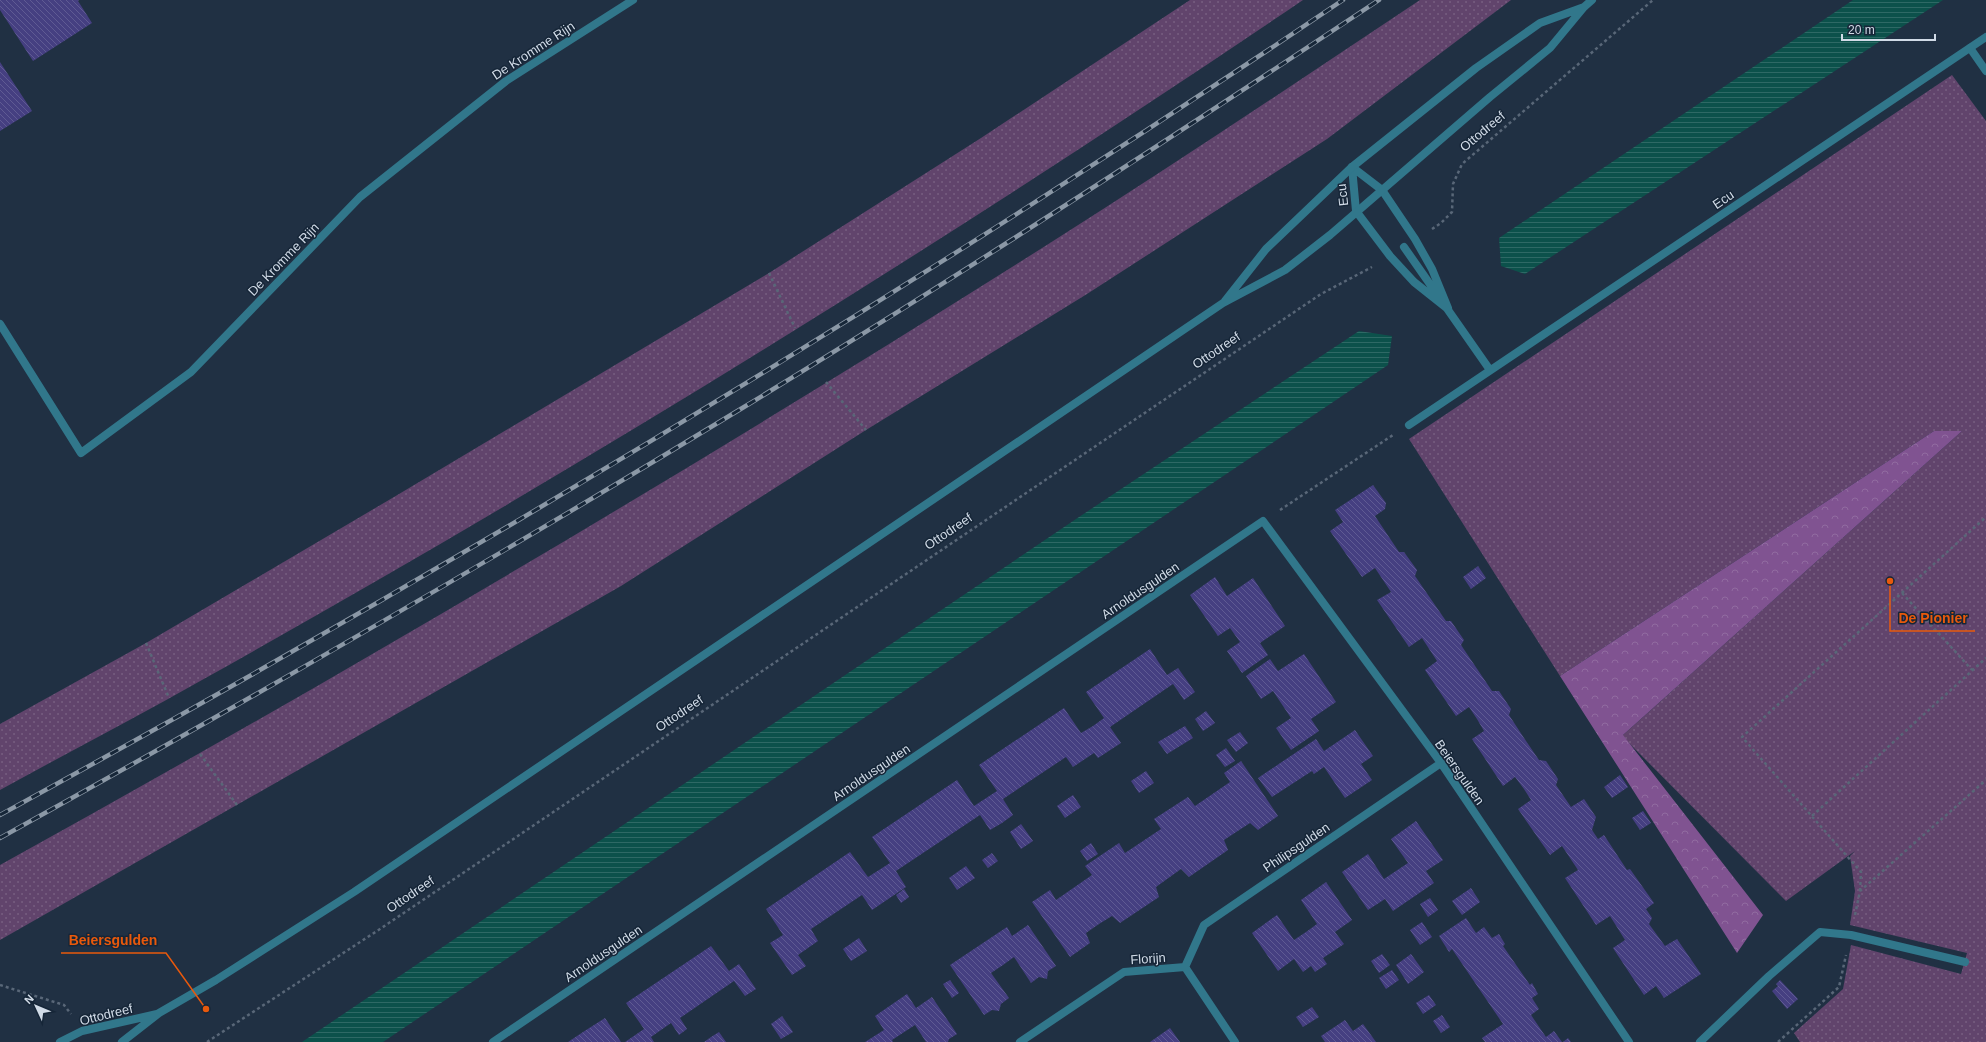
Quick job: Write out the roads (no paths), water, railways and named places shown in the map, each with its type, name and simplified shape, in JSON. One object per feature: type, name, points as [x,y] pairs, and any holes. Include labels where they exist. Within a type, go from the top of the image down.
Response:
[{"type":"street","name":"De Kromme Rijn","points":[[0,324],[81,453],[191,372],[360,197],[506,81],[633,0]]},
{"type":"street","name":"Ottodreef","points":[[122,1042],[159,1013],[216,980],[354,892],[1223,303],[1285,270],[1550,48],[1584,7],[1592,0]]},
{"type":"street","name":"Ottodreef","points":[[1223,303],[1266,249],[1352,167],[1476,68],[1540,23],[1584,7]]},
{"type":"street","name":"Ecu","points":[[1408,425],[1986,37]]},
{"type":"street","points":[[1970,48],[1986,71]]},
{"type":"street","name":"Ecu","points":[[1352,167],[1382,190],[1415,239],[1432,269],[1448,309]]},
{"type":"street","name":"Ecu","points":[[1352,167],[1356,211],[1390,256],[1414,282],[1448,309]]},
{"type":"street","name":"Ecu","points":[[1404,247],[1490,370]]},
{"type":"street","name":"Beiersgulden","points":[[1263,521],[1441,763],[1629,1042]]},
{"type":"street","name":"Arnoldusgulden","points":[[493,1042],[1263,521]]},
{"type":"street","name":"Philipsgulden","points":[[1185,967],[1204,925],[1441,763]]},
{"type":"street","points":[[1700,1042],[1769,976],[1820,932],[1851,935],[1965,962]]},
{"type":"street","name":"Florijn","points":[[1020,1042],[1124,972],[1185,967],[1236,1042]]},
{"type":"street","name":"Ottodreef","points":[[60,1042],[82,1031],[159,1013]]},
{"type":"railway","points":[[0,815],[172,720],[342,623],[681,423],[1015,215],[1180,109],[1343,0]]},
{"type":"railway","points":[[0,838],[188,733],[560,518],[652,463],[905,308],[1222,104],[1379,0]]},
{"type":"place","name":"De Pionier","points":[[1890,581]]},
{"type":"place","name":"Beiersgulden","points":[[206,1009]]}]
